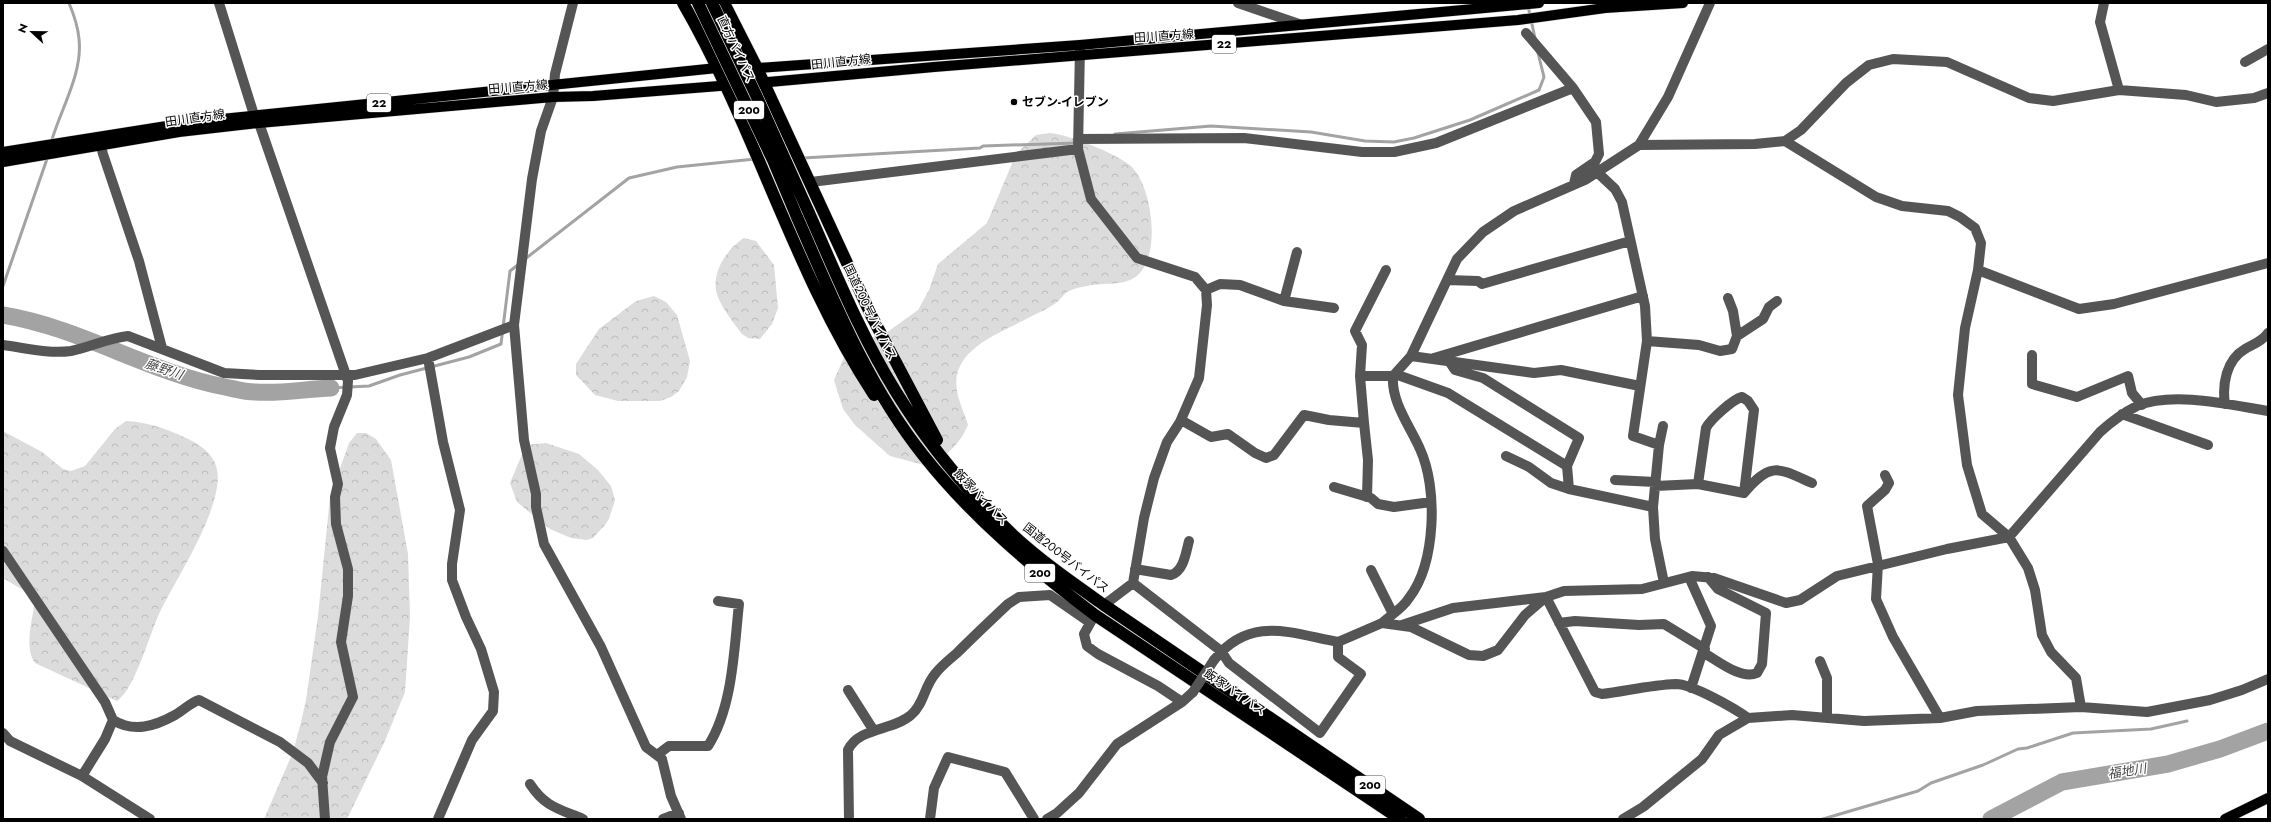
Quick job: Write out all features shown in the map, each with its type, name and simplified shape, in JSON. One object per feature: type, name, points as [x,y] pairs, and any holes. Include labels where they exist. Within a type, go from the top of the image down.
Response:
[{"type":"highway","points":[[684,3],[717,68],[835,331],[890,420],[922,455]]},
{"type":"highway","name":"直方バイパス","points":[[698,3],[773,160],[797,218]]},
{"type":"highway","name":"直方バイパス","points":[[712,3],[809,213]]},
{"type":"highway","points":[[724,3],[757,68],[811,182],[871,315],[949,464]]},
{"type":"highway","name":"国道200号バイパス","points":[[809,213],[855,318],[896,393],[971,492],[1014,535],[1063,576],[1104,605],[1419,819]]},
{"type":"highway","name":"飯塚バイパス","points":[[797,218],[852,340],[875,382],[922,455],[984,522],[1092,618],[1400,819]]},
{"type":"main road","name":"田川直方線","points":[[3,162],[257,119],[764,83],[1302,25],[1539,3]]},
{"type":"main road","name":"田川直方線","points":[[3,152],[99,136],[717,68],[757,68],[1079,50],[1526,19],[1605,8],[1683,3]]},
{"type":"main road","points":[[2225,819],[2268,798]]},
{"type":"street","points":[[219,3],[257,119],[348,381],[347,395],[334,427],[330,448],[338,484],[335,497],[336,524],[348,569],[348,596],[341,642],[353,697],[330,742],[323,782],[325,819]]},
{"type":"street","points":[[573,3],[553,86],[553,97],[541,131],[532,179],[514,325],[524,440],[536,494],[536,507],[544,544],[601,647],[646,747],[662,759],[671,796],[680,816],[663,819]]},
{"type":"street","points":[[1238,3],[1302,25]]},
{"type":"street","points":[[1047,819],[1057,813],[1079,792],[1117,744],[1182,702],[1193,692],[1221,651],[1245,634],[1270,629],[1338,642],[1382,623],[1409,600],[1416,589],[1429,553],[1432,526],[1431,502],[1421,451],[1394,396],[1394,375],[1411,356],[1458,259],[1483,232],[1514,211],[1597,172],[1639,145],[1668,97],[1710,3]]},
{"type":"street","points":[[2104,3],[2100,22],[2119,90]]},
{"type":"street","points":[[1523,4],[1526,19]]},
{"type":"street","points":[[1526,33],[1573,88],[1596,122],[1599,154],[1595,162],[1576,175],[1574,184]]},
{"type":"street","points":[[2245,62],[2268,49]]},
{"type":"street","points":[[1079,50],[1078,144],[1091,198],[1137,258],[1195,277],[1206,290],[1207,305],[1203,360],[1199,378],[1181,420],[1167,442],[1154,478],[1144,518],[1133,583],[1104,605]]},
{"type":"street","points":[[1639,145],[1755,144],[1785,141],[1801,130],[1846,83],[1869,65],[1893,59],[1947,62],[2029,98],[2053,101],[2119,90],[2186,95],[2216,102],[2254,98],[2268,93]]},
{"type":"street","points":[[811,182],[1078,144],[1244,138],[1362,152],[1394,152],[1436,143],[1573,88]]},
{"type":"street","points":[[99,136],[101,146],[140,261],[162,348]]},
{"type":"street","points":[[1785,141],[1876,197],[1902,206],[1948,211],[1960,217],[1975,228],[1981,243],[1978,270],[1965,328],[1958,395],[1967,465],[1982,514],[2009,537],[2030,575],[2035,590],[2042,634],[2051,652],[2076,678],[2081,707]]},
{"type":"street","points":[[1597,172],[1615,189],[1622,202],[1643,296],[1647,341],[1633,436],[1659,445]]},
{"type":"street","points":[[1447,280],[1478,281],[1482,284],[1630,240]]},
{"type":"street","points":[[1284,301],[1297,252]]},
{"type":"street","points":[[1978,270],[2080,309],[2114,304],[2268,263]]},
{"type":"street","points":[[1367,497],[1368,460],[1360,376],[1362,345],[1355,331],[1386,270]]},
{"type":"street","points":[[1206,290],[1220,284],[1240,285],[1284,301],[1334,308]]},
{"type":"street","points":[[1430,359],[1643,296]]},
{"type":"street","points":[[1647,341],[1699,345],[1720,351],[1732,349],[1737,336],[1733,311],[1728,298]]},
{"type":"street","points":[[1737,336],[1763,319],[1769,307],[1777,301]]},
{"type":"street","points":[[3,345],[50,353],[86,347],[114,337],[128,336],[224,373],[259,375],[355,375],[428,358],[514,325]]},
{"type":"street","points":[[2225,404],[2223,382],[2236,357],[2245,349],[2257,343],[2268,333]]},
{"type":"street","points":[[2032,355],[2032,384],[2077,397],[2128,376],[2132,393],[2142,405]]},
{"type":"street","points":[[1411,356],[1534,373],[1561,370],[1640,386]]},
{"type":"street","points":[[428,358],[444,442],[460,510],[452,564],[452,580],[466,617],[481,649],[494,692],[493,711],[472,740],[438,819]]},
{"type":"street","points":[[1449,361],[1455,370],[1483,378],[1579,438],[1567,466],[1569,489]]},
{"type":"street","points":[[1360,376],[1394,375],[1448,393],[1567,466]]},
{"type":"street","points":[[1698,484],[1706,428],[1709,422],[1735,399],[1742,397],[1748,401],[1754,410],[1744,493]]},
{"type":"street","points":[[1401,625],[1453,608],[1546,597],[1564,591],[1642,589],[1689,577],[1708,577],[1786,603],[1800,600],[1837,576],[1878,564],[2009,537],[2100,432],[2122,414],[2142,405],[2173,399],[2225,404],[2268,411]]},
{"type":"street","points":[[2122,414],[2208,444]]},
{"type":"street","points":[[1181,420],[1211,437],[1228,434],[1255,453],[1266,458],[1274,455],[1304,415],[1329,420],[1364,423]]},
{"type":"street","points":[[1663,426],[1659,445],[1653,507],[1655,539],[1664,583]]},
{"type":"street","points":[[1506,456],[1528,467],[1551,483],[1569,489],[1653,507]]},
{"type":"street","points":[[1744,493],[1755,480],[1773,470],[1781,469],[1812,483]]},
{"type":"street","points":[[1885,475],[1889,483],[1885,490],[1867,506],[1878,564],[1876,599],[1893,637],[1940,718]]},
{"type":"street","points":[[1615,480],[1655,484],[1698,484],[1744,493]]},
{"type":"street","points":[[1334,487],[1367,497],[1378,504],[1394,507],[1431,502]]},
{"type":"street","points":[[1135,569],[1171,575],[1176,573],[1181,567],[1190,541]]},
{"type":"street","points":[[3,551],[105,702],[113,720],[124,726],[139,728],[159,723],[199,700],[280,742],[308,763],[323,782]]},
{"type":"street","points":[[1371,570],[1393,614]]},
{"type":"street","points":[[1689,577],[1711,626],[1691,688]]},
{"type":"street","points":[[1559,623],[1575,622],[1639,625],[1664,624],[1742,674],[1751,676],[1757,673],[1762,664],[1766,613],[1718,589],[1708,577]]},
{"type":"street","points":[[1133,583],[1221,651],[1229,663],[1320,733],[1361,674],[1338,657],[1338,642]]},
{"type":"street","points":[[849,819],[848,750],[856,740],[874,731],[903,721],[911,715],[924,698],[925,688],[935,674],[1008,604],[1019,597],[1050,595],[1092,618],[1084,634],[1087,646],[1098,654],[1158,686],[1182,702]]},
{"type":"street","points":[[1382,623],[1411,627],[1469,655],[1483,656],[1498,650],[1525,615],[1546,597]]},
{"type":"street","points":[[1546,597],[1595,692],[1602,694],[1677,684],[1691,688],[1735,709],[1748,718]]},
{"type":"street","points":[[657,755],[669,746],[708,746],[714,737],[732,679],[739,604],[718,601]]},
{"type":"street","points":[[1820,661],[1827,678],[1827,718]]},
{"type":"street","points":[[1623,819],[1643,807],[1702,759],[1719,735],[1748,718],[1792,715],[1864,721],[1940,718],[1977,711],[2081,707],[2147,712],[2210,700],[2242,690],[2268,679]]},
{"type":"street","points":[[848,690],[874,731]]},
{"type":"street","points":[[82,776],[105,739],[113,720]]},
{"type":"street","points":[[5,739],[82,776],[150,819]]},
{"type":"street","points":[[930,819],[934,788],[948,757],[1005,772],[1034,819]]},
{"type":"street","points":[[530,784],[537,795],[548,805],[583,819]]},
{"type":"green space","points":[[1050,133],[1080,141],[1115,156],[1131,166],[1138,175],[1149,203],[1151,219],[1152,235],[1150,251],[1146,264],[1139,274],[1128,281],[1093,285],[1069,291],[1050,307],[981,343],[961,363],[957,376],[957,391],[968,425],[957,444],[941,458],[928,466],[890,456],[855,425],[843,409],[834,380],[846,353],[852,344],[886,333],[918,310],[929,290],[938,264],[987,223],[1016,154],[1036,135]]},
{"type":"green space","points":[[744,238],[756,241],[774,265],[778,308],[772,324],[760,339],[748,338],[742,334],[723,307],[716,289],[718,272],[725,256]]},
{"type":"green space","points":[[654,296],[666,302],[677,315],[690,361],[687,377],[679,391],[671,397],[660,401],[618,401],[595,395],[576,375],[576,364],[599,329],[636,301]]},
{"type":"green space","points":[[126,421],[162,428],[197,444],[205,449],[214,461],[218,476],[216,495],[209,516],[188,560],[159,614],[136,674],[124,694],[117,701],[35,663],[32,657],[29,642],[35,602],[28,593],[3,578],[3,431],[42,452],[63,469],[71,471],[85,466],[115,429]]},
{"type":"green space","points":[[357,433],[366,433],[376,439],[391,460],[408,554],[410,617],[405,692],[384,743],[347,819],[264,819],[293,752],[301,722],[306,700],[318,616],[330,497],[349,443]]},
{"type":"green space","points":[[546,443],[579,454],[598,470],[611,486],[615,500],[609,519],[593,538],[587,540],[571,538],[550,529],[517,502],[510,483],[526,445]]},
{"type":"waterway","points":[[51,143],[70,92],[78,65],[78,30],[69,3]]},
{"type":"waterway","points":[[1528,6],[1535,38]]},
{"type":"waterway","points":[[1115,134],[1211,126],[1311,132],[1365,141],[1394,142],[1414,138],[1470,120],[1539,90],[1544,77],[1538,53]]},
{"type":"waterway","points":[[803,158],[980,148],[983,146],[1076,143]]},
{"type":"waterway","points":[[3,286],[48,156]]},
{"type":"waterway","points":[[525,259],[629,178],[677,167],[755,159]]},
{"type":"waterway","points":[[331,388],[369,386],[400,375],[469,357],[501,344],[510,271],[519,264]]},
{"type":"waterway","name":"藤野川","points":[[3,315],[32,321],[60,330],[169,371],[225,387],[248,392],[283,392],[331,388]]},
{"type":"waterway","points":[[1823,819],[1918,791],[1931,783],[1983,765],[2018,749],[2027,748],[2073,733],[2151,729],[2187,721]]},
{"type":"waterway","name":"福地川","points":[[1991,819],[2062,782],[2168,764],[2220,749],[2268,731]]},
{"type":"place","name":"セブン-イレブン","points":[[1014,102]]}]
